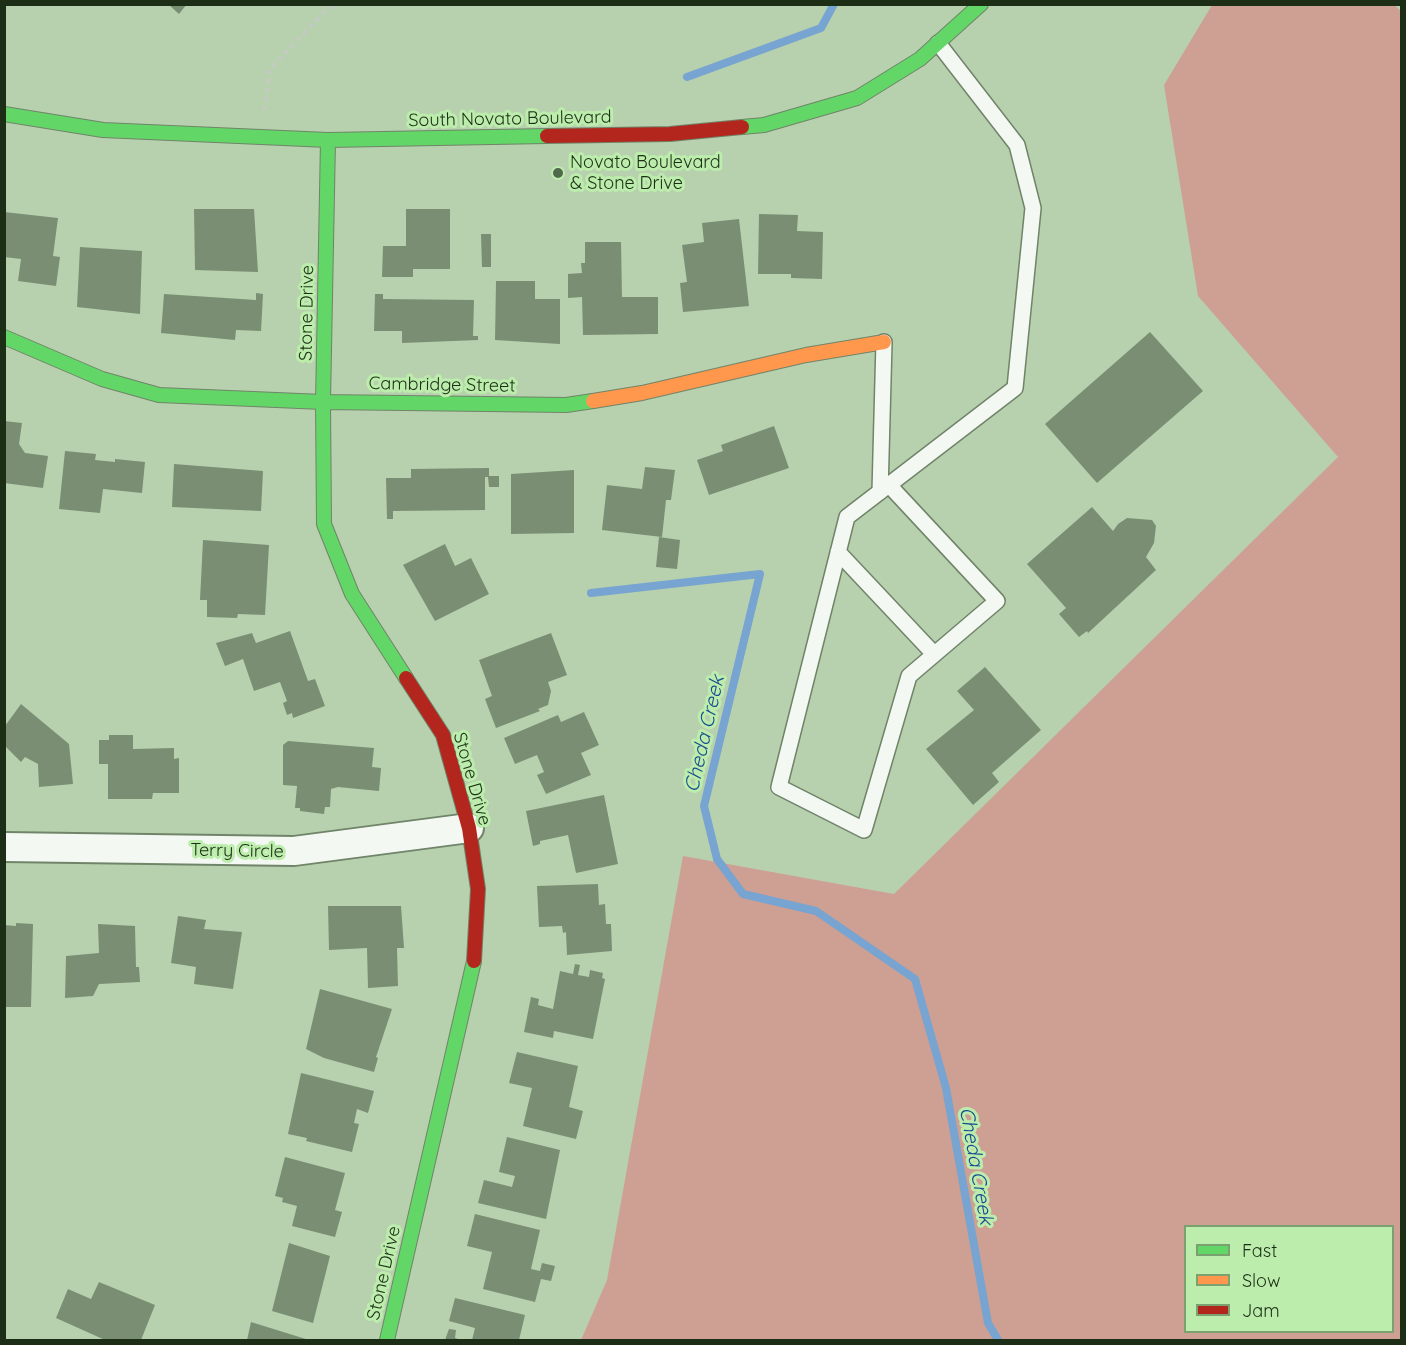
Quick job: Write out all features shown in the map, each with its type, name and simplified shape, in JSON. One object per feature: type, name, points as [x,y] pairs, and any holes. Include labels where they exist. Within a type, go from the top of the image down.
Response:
[{"type":"street","name":"South Novato Boulevard","points":[[4,114],[103,130],[328,140],[670,134],[764,124],[857,98],[921,59],[981,4]]},
{"type":"street","name":"Stone Drive","points":[[328,140],[323,402],[324,524],[352,594],[443,735],[469,828],[478,889],[473,969],[387,1341]]},
{"type":"street","name":"Cambridge Street","points":[[4,337],[102,379],[159,395],[323,402],[566,405],[642,393],[806,355],[885,342]]},
{"type":"street","name":"Terry Circle","points":[[4,847],[294,851],[469,828]]},
{"type":"lane","points":[[885,342],[884,489],[997,601],[909,676],[864,830],[779,787],[847,517],[884,489],[1015,388],[1033,208],[1017,145],[938,43]]},
{"type":"lane","points":[[838,552],[934,654]]},
{"type":"path","points":[[261,137],[270,69],[325,11],[336,4]]},
{"type":"shaded area","points":[[1393,4],[1401,11],[1401,1340],[581,1340],[607,1280],[683,856],[894,894],[1338,457],[1198,296],[1164,85],[1212,5]]},
{"type":"building","points":[[168,4],[187,4],[179,14]]},
{"type":"building","points":[[194,209],[254,209],[258,272],[195,270]]},
{"type":"building","points":[[406,209],[450,209],[450,269],[413,269],[413,277],[382,277],[383,246],[406,246]]},
{"type":"building","points":[[4,212],[58,218],[53,256],[60,257],[56,286],[18,281],[21,259],[4,257]]},
{"type":"building","points":[[759,214],[798,215],[797,231],[823,232],[822,279],[791,278],[791,274],[758,274]]},
{"type":"building","points":[[739,219],[749,306],[683,312],[680,283],[687,282],[682,245],[704,242],[702,223]]},
{"type":"building","points":[[481,234],[491,234],[491,267],[482,267]]},
{"type":"building","points":[[585,242],[621,242],[622,297],[658,297],[658,334],[583,335],[582,297],[568,298],[568,274],[582,273],[581,263],[585,263]]},
{"type":"building","points":[[80,247],[142,251],[140,314],[77,307]]},
{"type":"building","points":[[496,281],[535,281],[535,299],[560,299],[560,344],[495,340]]},
{"type":"building","points":[[256,293],[263,294],[261,331],[236,330],[235,340],[161,333],[164,294],[256,300]]},
{"type":"building","points":[[375,294],[383,294],[383,299],[474,300],[473,336],[478,336],[478,340],[402,343],[402,331],[374,331]]},
{"type":"building","points":[[1150,332],[1203,391],[1097,483],[1045,424]]},
{"type":"building","points":[[4,421],[22,423],[19,444],[25,453],[48,456],[43,488],[4,483]]},
{"type":"building","points":[[774,426],[789,468],[709,495],[697,460],[723,451],[721,445]]},
{"type":"building","points":[[65,451],[96,454],[95,460],[145,462],[142,493],[103,489],[100,513],[59,509]]},
{"type":"building","points":[[174,464],[263,471],[261,511],[172,507]]},
{"type":"building","points":[[645,467],[675,470],[671,500],[666,500],[662,537],[602,530],[607,485],[642,489]]},
{"type":"building","points":[[489,468],[489,476],[499,476],[499,487],[489,487],[488,477],[485,477],[485,510],[393,511],[393,519],[387,519],[386,478],[411,478],[411,469]]},
{"type":"building","points":[[574,470],[574,533],[511,534],[511,474]]},
{"type":"building","points":[[1092,507],[1113,531],[1127,518],[1152,520],[1156,526],[1154,543],[1146,557],[1156,570],[1088,633],[1087,631],[1079,637],[1059,614],[1066,608],[1027,564]]},
{"type":"building","points":[[659,537],[680,540],[677,569],[656,567]]},
{"type":"building","points":[[203,540],[269,545],[265,615],[238,614],[237,618],[207,617],[207,600],[200,600]]},
{"type":"building","points":[[445,544],[455,566],[471,558],[489,594],[435,621],[403,565]]},
{"type":"building","points":[[290,631],[308,681],[315,679],[325,706],[293,718],[292,713],[287,715],[283,703],[287,701],[280,682],[254,691],[243,659],[225,666],[216,643],[252,633],[256,643]]},
{"type":"building","points":[[551,633],[567,675],[548,682],[551,691],[548,705],[538,709],[540,711],[496,728],[485,699],[492,696],[479,660]]},
{"type":"building","points":[[985,667],[1041,730],[992,773],[999,782],[973,805],[926,749],[974,710],[957,691]]},
{"type":"building","points":[[21,704],[69,744],[73,784],[39,787],[38,764],[25,757],[21,762],[5,746],[5,726]]},
{"type":"building","points":[[584,712],[599,745],[581,753],[591,775],[546,794],[537,775],[544,772],[537,755],[515,764],[504,738],[558,715],[561,722]]},
{"type":"building","points":[[109,735],[133,735],[133,749],[174,748],[174,759],[179,758],[179,793],[153,793],[152,799],[108,799],[108,764],[99,764],[99,740],[109,740]]},
{"type":"building","points":[[288,741],[374,748],[372,767],[381,768],[379,791],[338,787],[331,789],[330,807],[325,807],[324,814],[300,811],[300,808],[295,808],[297,786],[283,785],[283,745]]},
{"type":"building","points":[[604,795],[618,864],[576,873],[568,835],[540,841],[540,844],[533,846],[526,811]]},
{"type":"building","points":[[598,884],[599,905],[605,904],[606,924],[611,924],[612,951],[567,955],[566,932],[563,933],[562,926],[539,927],[537,886]]},
{"type":"building","points":[[328,906],[401,906],[404,948],[397,948],[398,986],[368,988],[367,948],[329,950]]},
{"type":"building","points":[[178,916],[206,920],[204,929],[242,932],[233,989],[194,984],[196,967],[171,963]]},
{"type":"building","points":[[16,923],[33,924],[31,1007],[4,1007],[4,925],[16,926]]},
{"type":"building","points":[[98,924],[135,926],[136,967],[139,967],[140,982],[99,984],[93,996],[65,998],[66,956],[99,953]]},
{"type":"building","points":[[575,964],[580,965],[578,975],[589,977],[590,970],[603,973],[602,978],[605,979],[593,1039],[554,1031],[553,1038],[524,1032],[531,997],[539,999],[538,1005],[553,1009],[560,971],[573,974]]},
{"type":"building","points":[[320,989],[392,1009],[376,1057],[378,1058],[374,1072],[324,1058],[306,1049]]},
{"type":"building","points":[[517,1052],[578,1066],[569,1107],[583,1111],[576,1139],[523,1126],[532,1088],[509,1083]]},
{"type":"building","points":[[301,1073],[374,1091],[368,1113],[357,1109],[354,1123],[359,1124],[352,1152],[306,1141],[307,1138],[288,1134]]},
{"type":"building","points":[[507,1137],[560,1150],[546,1219],[478,1203],[484,1180],[512,1187],[515,1176],[499,1172]]},
{"type":"building","points":[[285,1157],[345,1173],[335,1210],[342,1212],[335,1237],[292,1226],[297,1206],[282,1202],[283,1198],[275,1196]]},
{"type":"building","points":[[475,1214],[540,1230],[531,1269],[540,1271],[542,1263],[555,1266],[551,1281],[541,1279],[535,1302],[483,1289],[492,1252],[467,1246]]},
{"type":"building","points":[[289,1243],[330,1256],[313,1323],[272,1311]]},
{"type":"building","points":[[99,1282],[155,1305],[141,1340],[105,1340],[56,1318],[68,1289],[91,1299]]},
{"type":"building","points":[[455,1298],[525,1315],[519,1340],[472,1340],[475,1328],[449,1321]]},
{"type":"building","points":[[251,1322],[309,1340],[247,1340]]},
{"type":"building","points":[[449,1329],[456,1330],[455,1338],[461,1340],[445,1340]]},
{"type":"waterway","name":"Cheda Creek","points":[[687,77],[821,28],[834,4]]},
{"type":"waterway","name":"Cheda Creek","points":[[591,593],[760,574],[704,806],[717,859],[743,894],[816,911],[915,979],[946,1088],[988,1323],[998,1340]]},
{"type":"traffic: fast","points":[[742,127],[764,125],[857,98],[920,59],[981,4]]},
{"type":"traffic: fast","points":[[4,114],[103,130],[328,140],[547,136]]},
{"type":"traffic: fast","points":[[328,140],[323,402],[324,524],[352,594],[406,678]]},
{"type":"traffic: fast","points":[[4,337],[102,379],[159,395],[323,402],[566,405],[593,401]]},
{"type":"traffic: fast","points":[[387,1340],[474,961]]},
{"type":"traffic: slow","points":[[593,401],[642,393],[806,355],[884,342]]},
{"type":"traffic: jam","points":[[547,136],[670,134],[742,127]]},
{"type":"traffic: jam","points":[[406,678],[443,735],[469,828],[478,889],[474,961]]},
{"type":"place","name":"Novato Boulevard & Stone Drive","points":[[558,173]]}]
